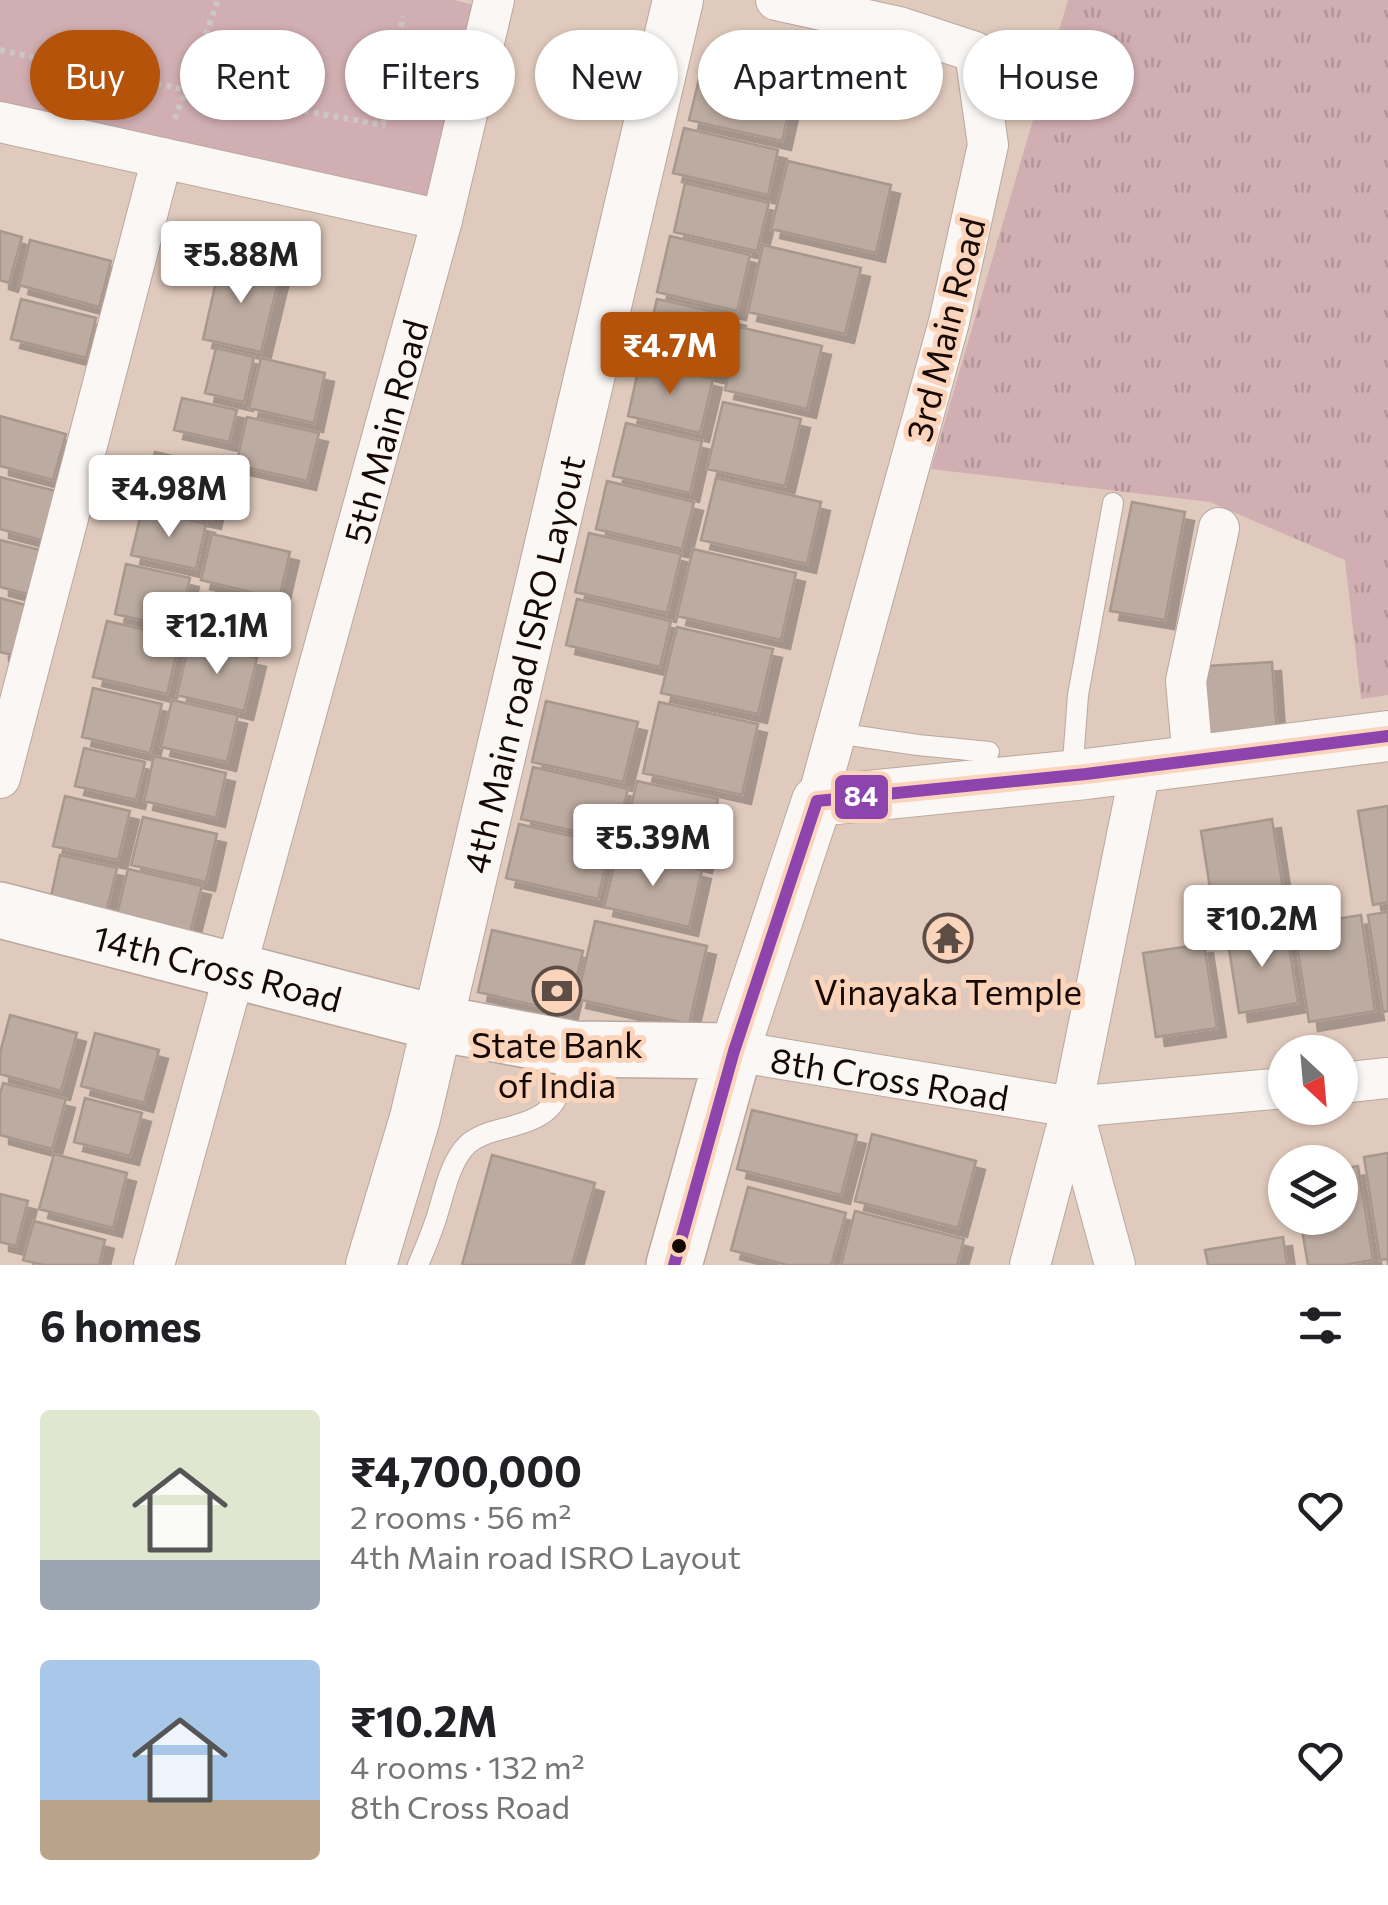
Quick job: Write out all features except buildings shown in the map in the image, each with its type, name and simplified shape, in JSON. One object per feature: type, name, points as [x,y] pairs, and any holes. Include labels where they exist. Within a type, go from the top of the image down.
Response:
[{"type":"main road","name":"14th Cross Road","points":[[0,910],[437,1023]]},
{"type":"main road","name":"8th Cross Road","points":[[437,1023],[576,1049],[734,1051]]},
{"type":"main road","name":"3rd Main Road","points":[[674,1265],[734,1051]]},
{"type":"street","name":"5th Main Road","points":[[154,1265],[442,220],[494,0]]},
{"type":"street","name":"4th Main road ISRO Layout","points":[[371,1265],[415,1118],[678,0]]},
{"type":"street","name":"3rd Main Road","points":[[734,1051],[818,801],[949,322],[988,145],[975,52],[899,27],[776,0]]},
{"type":"street","points":[[0,122],[442,220]]},
{"type":"street","points":[[0,778],[162,158]]},
{"type":"street","points":[[1193,761],[1186,681],[1219,528]]},
{"type":"street","points":[[818,801],[1388,736]]},
{"type":"street","points":[[1030,1265],[1072,1108],[1108,770]]},
{"type":"street","name":"8th Cross Road","points":[[734,1051],[1072,1108],[1268,1090]]},
{"type":"street","points":[[1358,1081],[1388,1078]]},
{"type":"street","points":[[1072,1108],[1115,1265]]},
{"type":"lane","points":[[1108,770],[1078,696],[1112,503]]},
{"type":"lane","points":[[836,733],[989,752]]},
{"type":"lane","points":[[418,1265],[456,1158],[470,1142],[487,1133],[542,1116],[555,1103],[576,1049]]},
{"type":"path","points":[[207,30],[218,0]]},
{"type":"path","points":[[325,115],[383,125],[402,16]]},
{"type":"path","points":[[0,50],[180,89]]},
{"type":"path","points":[[162,158],[180,107]]},
{"type":"green space","points":[[0,0],[454,0],[474,5],[470,30],[345,30],[345,120],[454,120],[437,214],[49,120],[160,120],[160,30],[30,30],[30,115],[0,108]]},
{"type":"green space","points":[[1068,0],[1388,0],[1388,695],[1361,699],[1345,560],[1210,502],[931,469],[1033,120],[1134,120],[1134,30],[1059,30]]},
{"type":"transit line","name":"84","points":[[674,1265],[734,1051],[817,801],[1086,774],[1388,736]]},
{"type":"place","name":"Vinayaka Temple","points":[[948,938]]},
{"type":"place","name":"State Bank of India","points":[[557,991]]}]
